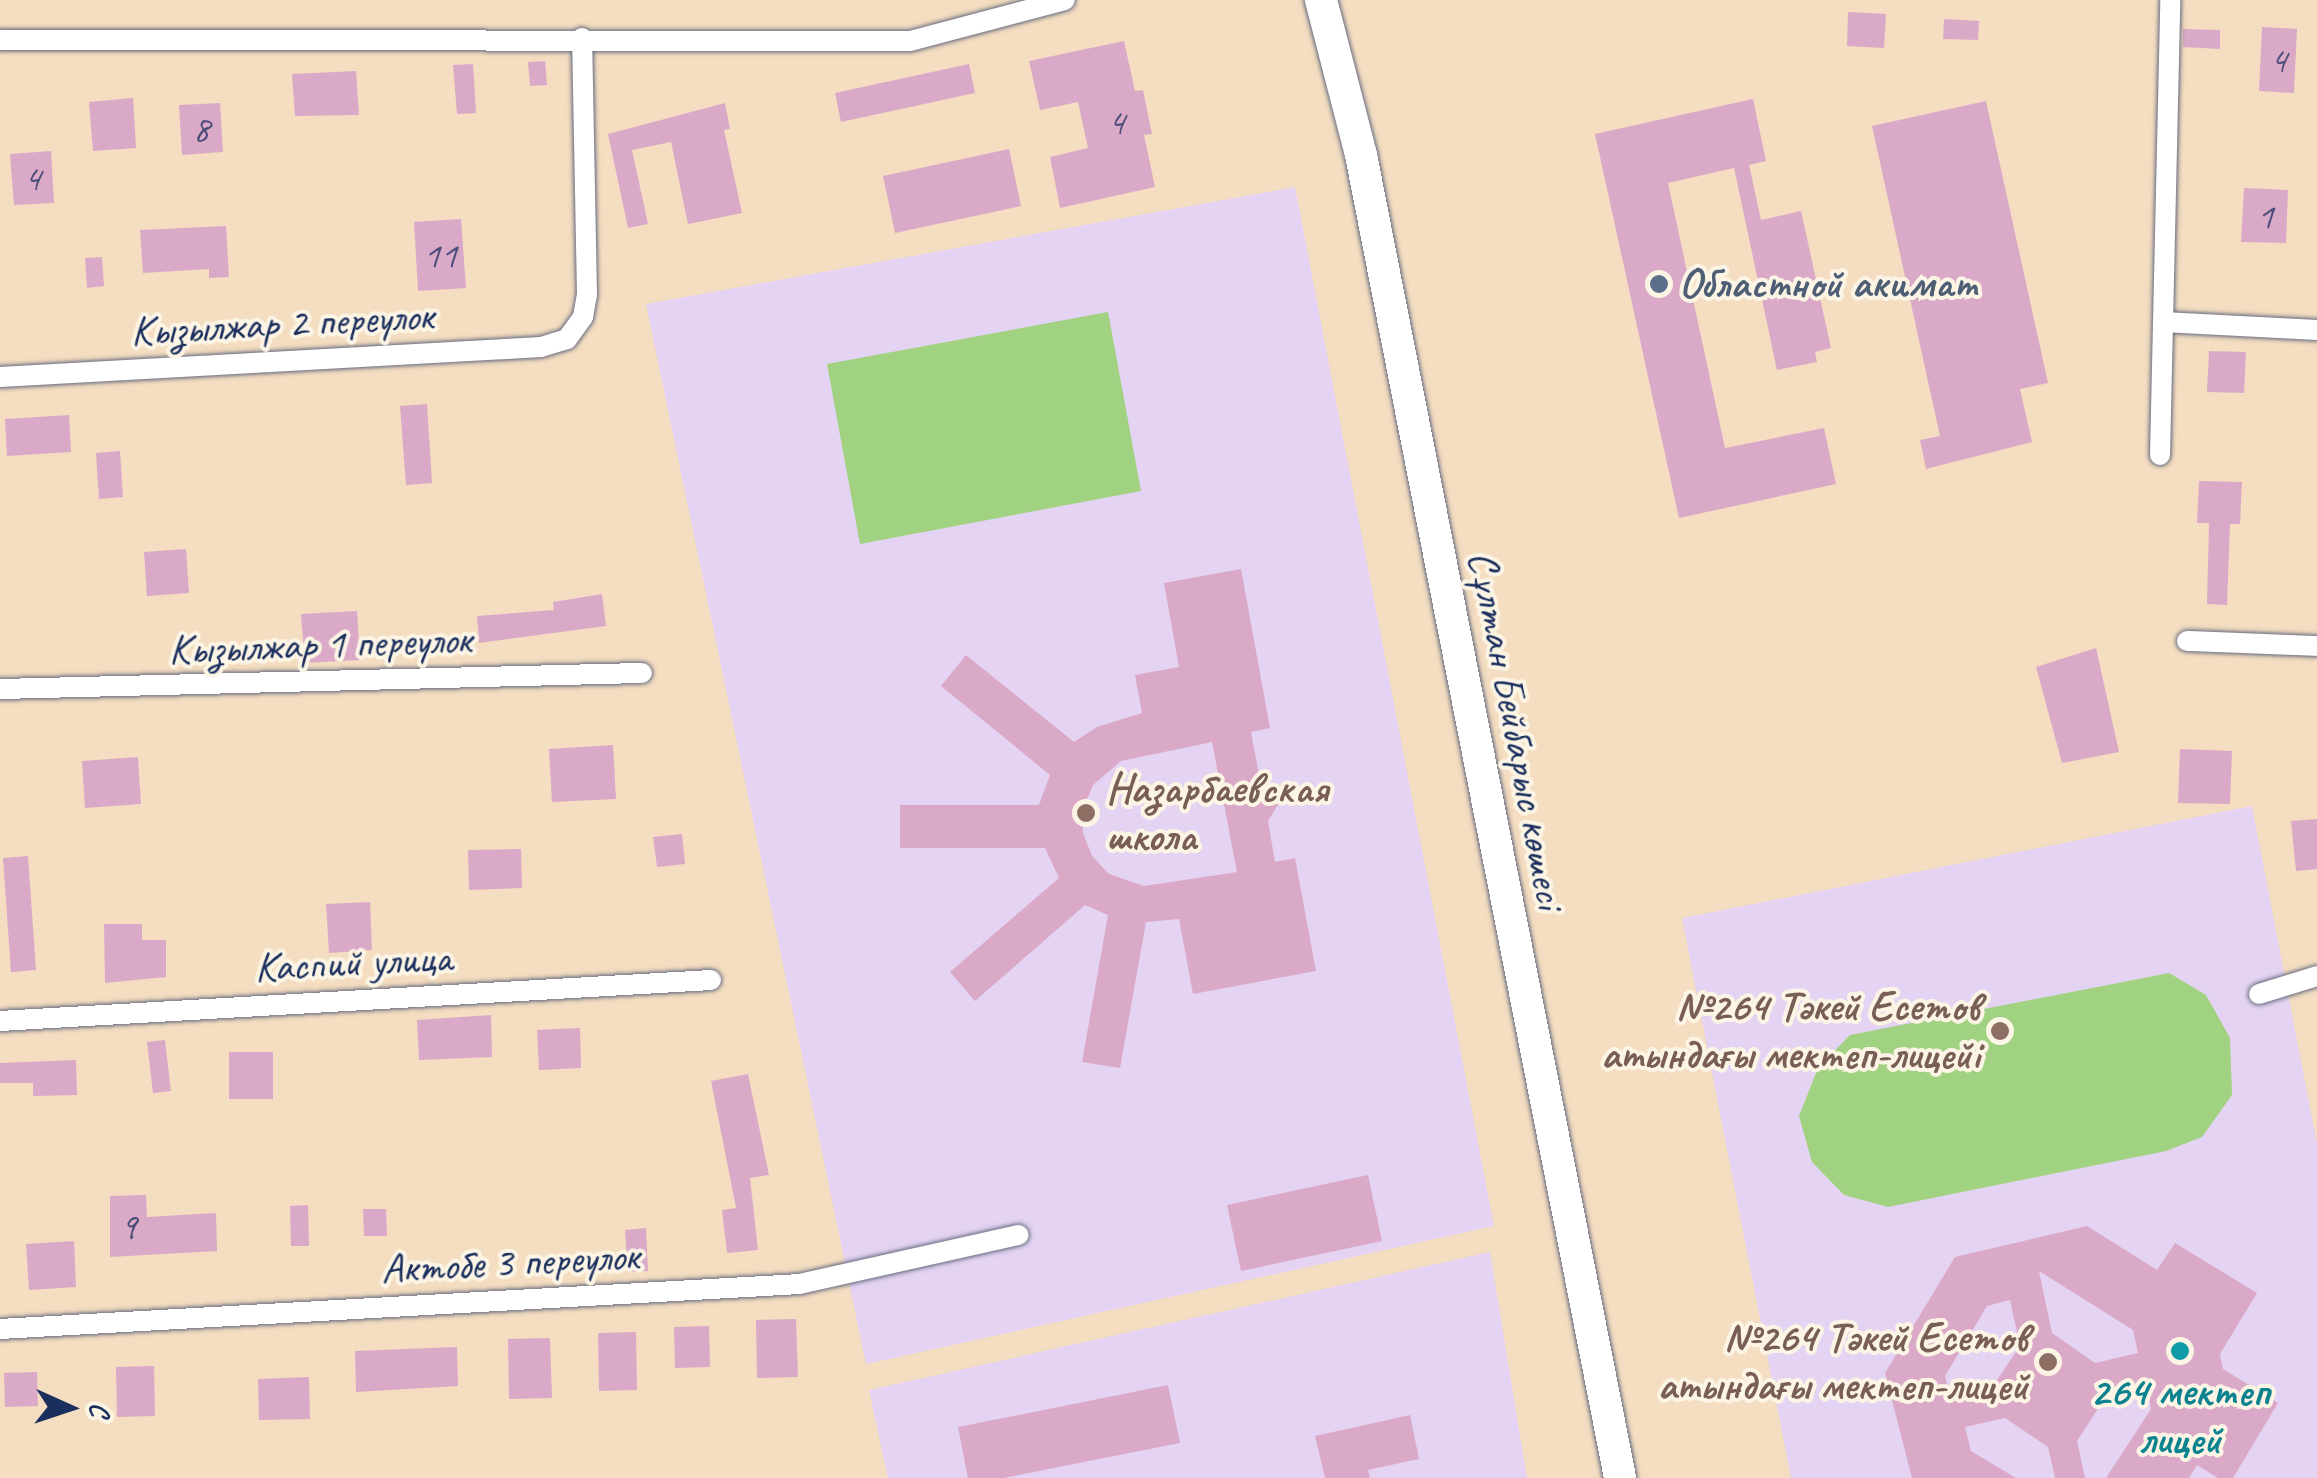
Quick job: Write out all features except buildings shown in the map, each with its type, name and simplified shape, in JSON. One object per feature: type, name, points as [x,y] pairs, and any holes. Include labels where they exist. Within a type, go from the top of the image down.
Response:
[{"type":"main road","name":"Сұлтан Бейбарыс көшесі","points":[[1321,0],[1361,154],[1620,1478]]},
{"type":"street","points":[[0,40],[910,41],[1065,0]]},
{"type":"street","points":[[2160,454],[2170,0]]},
{"type":"street","name":"Кызылжар 2 переулок","points":[[0,377],[541,347],[567,338],[582,317],[587,294],[582,38]]},
{"type":"street","points":[[2163,322],[2317,330]]},
{"type":"street","points":[[2187,640],[2317,646]]},
{"type":"street","name":"Кызылжар 1 переулок","points":[[0,690],[642,672]]},
{"type":"street","points":[[2259,994],[2317,976]]},
{"type":"street","name":"Каспий улица","points":[[0,1020],[711,980]]},
{"type":"street","name":"Актобе 3 переулок","points":[[0,1328],[799,1284],[1019,1235]]},
{"type":"shaded area","points":[[1295,187],[1494,1226],[866,1364],[646,304]]},
{"type":"shaded area","name":"№264 Тәкей Есетов атындағы мектеп-лицейі","points":[[2252,806],[2317,1144],[2317,1478],[1791,1478],[1682,918]]},
{"type":"shaded area","points":[[1490,1252],[1527,1478],[888,1478],[869,1390]]},
{"type":"green space","points":[[1108,312],[1141,491],[860,544],[827,364]]},
{"type":"green space","points":[[2169,973],[2206,995],[2230,1038],[2232,1095],[2202,1137],[2166,1151],[1888,1207],[1844,1195],[1812,1162],[1799,1116],[1818,1068],[1850,1035]]},
{"type":"place","name":"Областной акимат","points":[[1659,284]]},
{"type":"place","name":"Назарбаевская школа","points":[[1086,813]]},
{"type":"place","name":"№264 Тәкей Есетов атындағы мектеп-лицейі","points":[[2000,1031]]},
{"type":"place","name":"264 мектеп лицей","points":[[2180,1351]]},
{"type":"place","name":"№264 Тәкей Есетов атындағы мектеп-лицей","points":[[2048,1362]]}]
